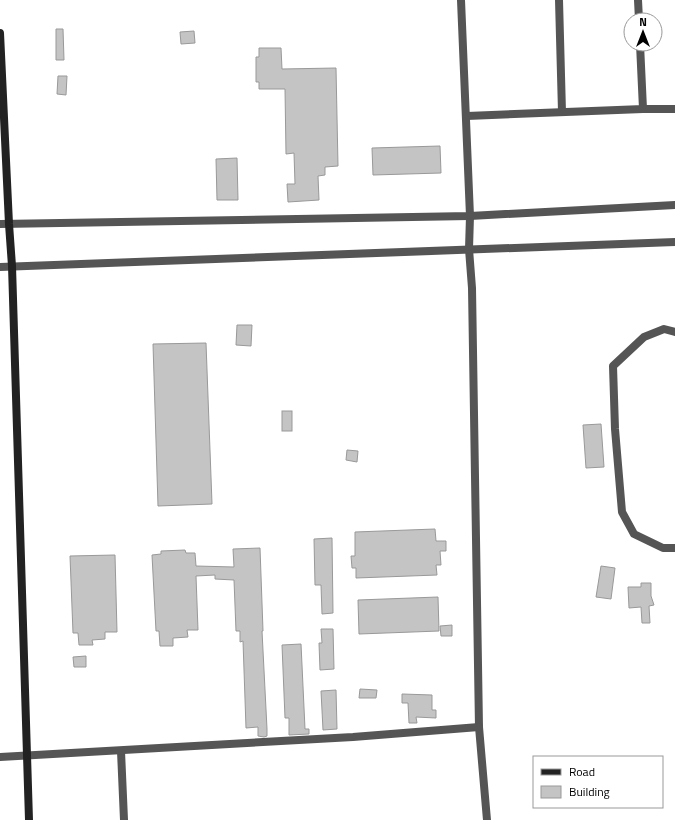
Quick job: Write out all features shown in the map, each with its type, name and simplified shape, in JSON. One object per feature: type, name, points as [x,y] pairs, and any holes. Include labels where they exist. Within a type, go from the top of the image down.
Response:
[{"type":"street","points":[[461,0],[470,216],[468,249],[472,288],[478,727],[487,820]]},
{"type":"street","points":[[559,0],[562,112]]},
{"type":"street","points":[[638,0],[639,12]]},
{"type":"street","points":[[0,34],[12,266],[28,820]]},
{"type":"street","points":[[640,52],[643,109]]},
{"type":"street","points":[[467,116],[675,109]]},
{"type":"street","points":[[0,224],[470,216],[675,205]]},
{"type":"street","points":[[0,267],[675,242]]},
{"type":"street","points":[[675,332],[664,329],[644,337],[613,366],[622,512],[634,534],[663,548],[675,548]]},
{"type":"street","points":[[0,757],[353,738],[478,727]]},
{"type":"street","points":[[121,751],[124,820]]},
{"type":"building","points":[[56,29],[63,29],[64,60],[56,60]]},
{"type":"building","points":[[194,31],[195,43],[181,44],[180,32]]},
{"type":"building","points":[[259,48],[281,48],[282,69],[336,68],[338,166],[325,167],[325,175],[318,176],[319,200],[288,202],[287,184],[295,184],[294,153],[286,154],[285,89],[259,89],[259,82],[256,82],[256,57],[259,57]]},
{"type":"building","points":[[58,76],[67,76],[66,95],[57,94]]},
{"type":"building","points":[[440,146],[441,173],[373,175],[372,148]]},
{"type":"building","points":[[237,158],[238,200],[217,200],[216,159]]},
{"type":"building","points":[[237,325],[252,325],[251,346],[236,345]]},
{"type":"building","points":[[206,343],[212,504],[158,506],[153,344]]},
{"type":"building","points":[[282,411],[292,411],[292,431],[282,431]]},
{"type":"building","points":[[601,424],[604,467],[586,468],[583,425]]},
{"type":"building","points":[[347,450],[358,451],[357,462],[346,460]]},
{"type":"building","points":[[435,529],[436,541],[446,541],[446,551],[440,551],[441,565],[436,565],[437,575],[356,578],[356,568],[352,568],[351,556],[355,556],[355,532]]},
{"type":"building","points":[[332,538],[333,613],[322,614],[321,585],[315,585],[314,539]]},
{"type":"building","points":[[260,548],[262,631],[267,729],[267,736],[264,737],[258,736],[258,727],[246,728],[243,641],[240,642],[240,631],[236,631],[234,580],[215,579],[215,575],[196,576],[198,630],[187,630],[188,637],[173,638],[173,646],[160,646],[159,631],[156,631],[152,555],[161,554],[161,551],[185,550],[186,553],[195,553],[196,566],[234,567],[233,549]]},
{"type":"building","points":[[115,555],[117,632],[105,632],[105,639],[92,640],[93,645],[79,645],[78,633],[73,633],[70,556]]},
{"type":"building","points":[[601,566],[615,568],[611,599],[596,597]]},
{"type":"building","points":[[641,583],[651,583],[651,596],[654,605],[649,606],[650,623],[642,623],[641,607],[629,608],[628,587],[641,587]]},
{"type":"building","points":[[438,597],[439,631],[359,634],[358,600]]},
{"type":"building","points":[[452,625],[452,636],[441,636],[440,626]]},
{"type":"building","points":[[321,629],[333,629],[334,669],[320,670],[319,643],[322,643]]},
{"type":"building","points":[[301,644],[305,729],[309,729],[309,734],[289,735],[289,718],[285,718],[282,645]]},
{"type":"building","points":[[86,656],[86,667],[74,667],[73,657]]},
{"type":"building","points":[[360,689],[377,690],[376,698],[359,698]]},
{"type":"building","points":[[336,690],[337,729],[323,730],[321,691]]},
{"type":"building","points":[[402,694],[432,695],[432,710],[436,710],[436,718],[416,717],[417,723],[409,723],[408,703],[402,703]]}]
